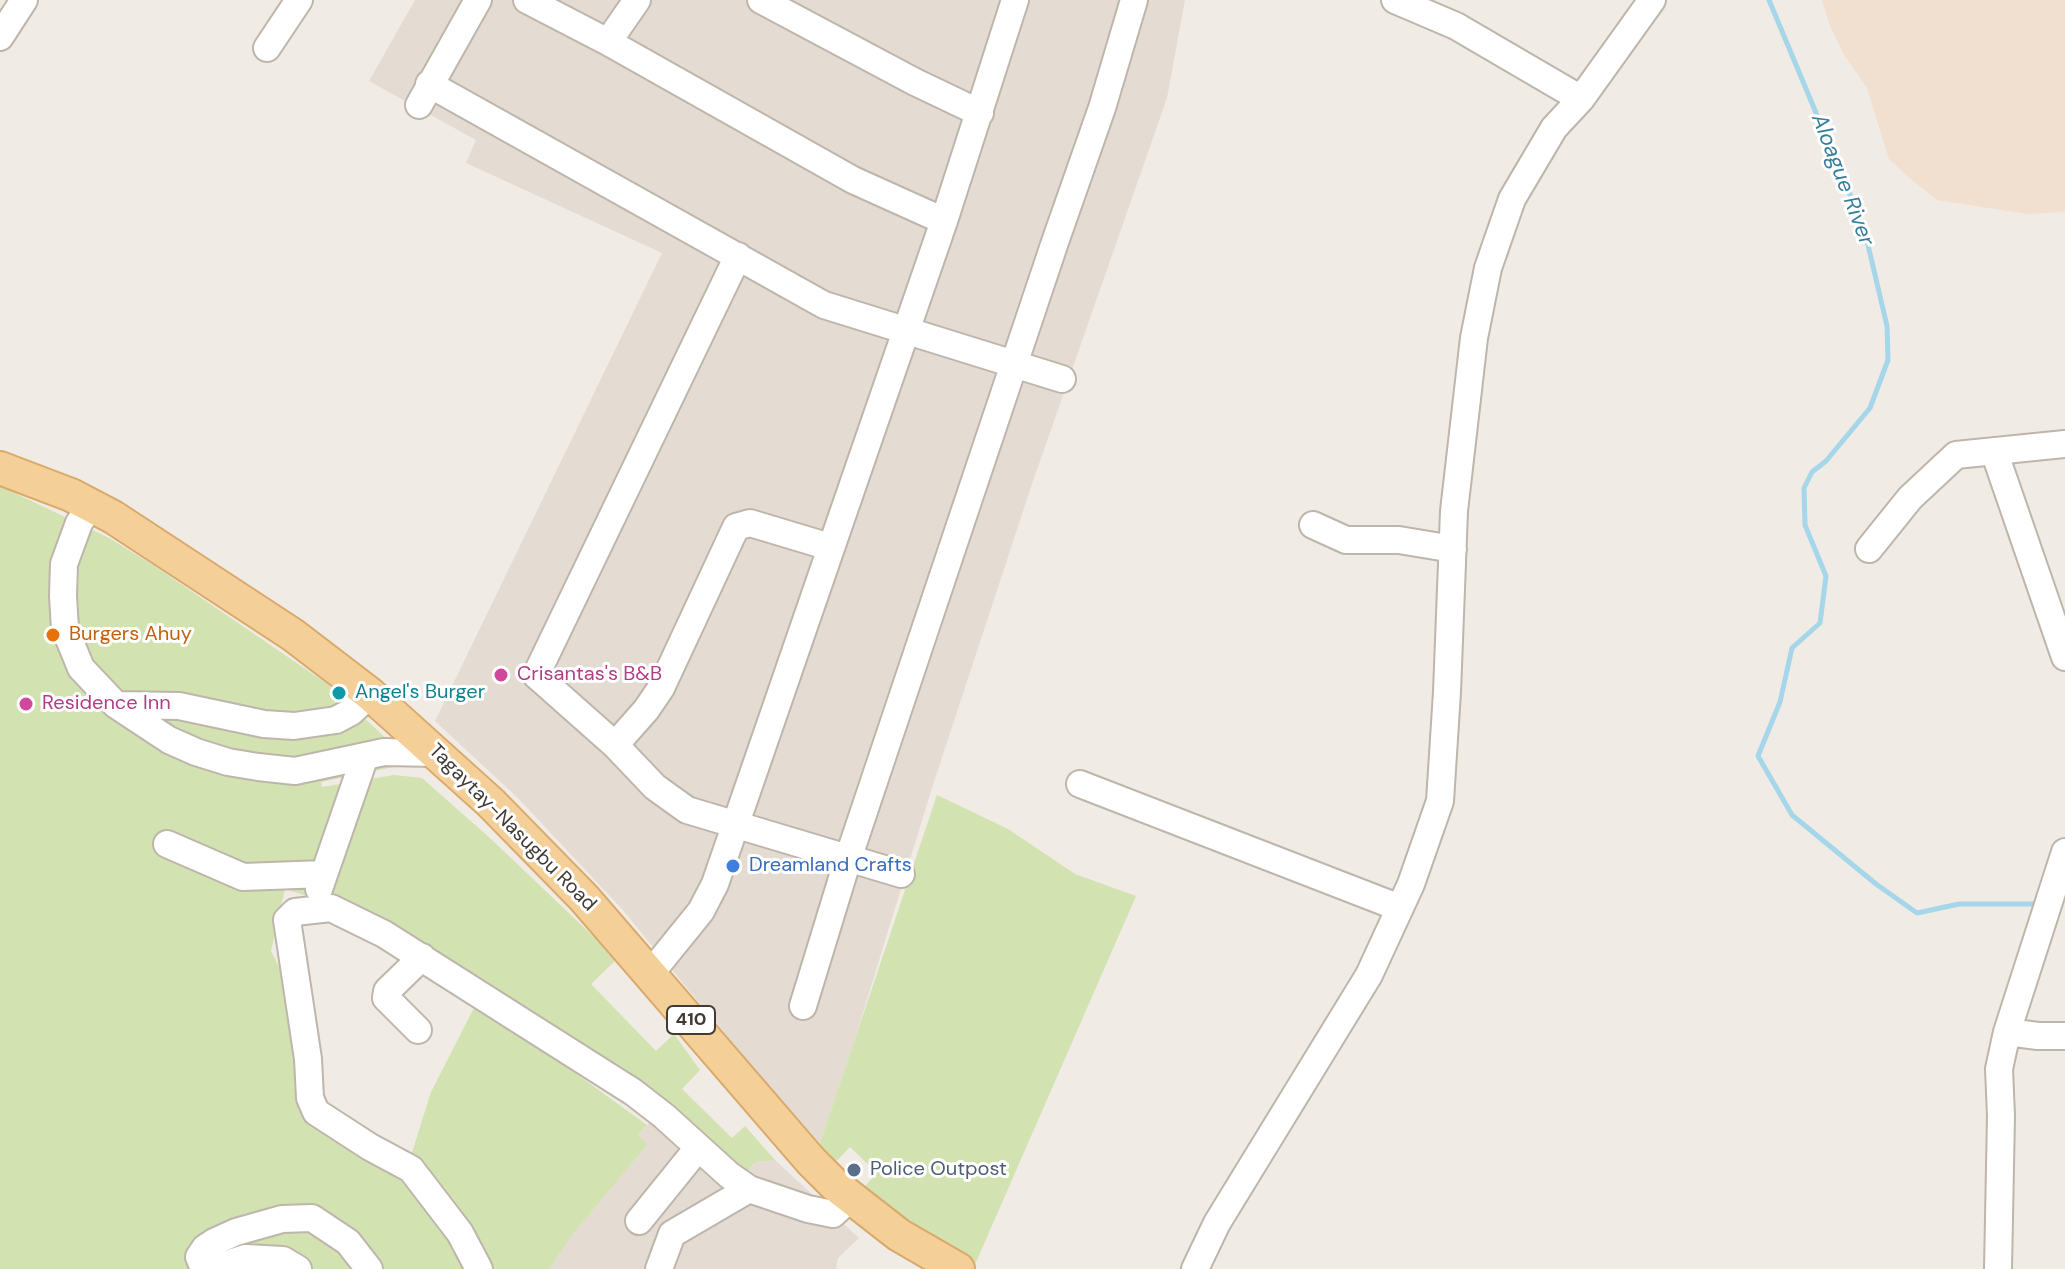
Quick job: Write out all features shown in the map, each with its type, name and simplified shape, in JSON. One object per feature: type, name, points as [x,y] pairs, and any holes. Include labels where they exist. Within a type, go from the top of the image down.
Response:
[{"type":"main road","name":"Tagaytay-Nasugbu Road","points":[[0,468],[91,505],[214,581],[293,635],[370,694],[512,823],[584,898],[811,1161],[850,1198],[919,1248],[958,1269]]},
{"type":"street","points":[[0,37],[24,0]]},
{"type":"street","points":[[267,48],[299,0]]},
{"type":"street","points":[[478,0],[424,94],[738,256],[824,305],[1062,379]]},
{"type":"street","points":[[527,0],[853,180],[944,221]]},
{"type":"street","points":[[608,42],[637,0]]},
{"type":"street","points":[[761,0],[980,113]]},
{"type":"street","points":[[803,1006],[848,859],[1102,108],[1134,0]]},
{"type":"street","points":[[1395,0],[1456,26],[1581,99]]},
{"type":"street","points":[[1195,1269],[1217,1223],[1369,975],[1400,908],[1440,801],[1454,511],[1474,338],[1488,268],[1512,199],[1554,128],[1581,99],[1652,0]]},
{"type":"street","points":[[650,974],[701,911],[715,884],[980,113],[1007,2]]},
{"type":"street","points":[[738,256],[536,675],[669,798],[687,810],[901,874]]},
{"type":"street","points":[[1869,549],[1910,498],[1956,455],[2065,444]]},
{"type":"street","points":[[1994,451],[2065,657]]},
{"type":"street","points":[[91,505],[79,523],[64,564],[65,629],[81,668],[116,705],[169,740],[228,762],[295,771],[384,752],[437,753]]},
{"type":"street","points":[[615,745],[661,688],[736,527],[750,523],[830,547]]},
{"type":"street","points":[[1313,525],[1346,540],[1399,540],[1453,549]]},
{"type":"street","points":[[116,705],[179,706],[264,724],[294,726],[336,720],[351,712],[370,694]]},
{"type":"street","points":[[313,910],[365,756]]},
{"type":"street","points":[[1080,784],[1400,908]]},
{"type":"street","points":[[167,844],[243,877],[324,874]]},
{"type":"street","points":[[1998,1269],[1999,1069],[2007,1032],[2065,852]]},
{"type":"street","points":[[479,1269],[460,1233],[411,1169],[316,1112],[310,1098],[308,1059],[287,920],[295,912],[331,908],[422,957],[633,1092],[749,1189],[833,1214],[850,1198]]},
{"type":"street","points":[[418,1030],[386,998],[387,991],[422,957]]},
{"type":"street","points":[[2007,1032],[2065,1036]]},
{"type":"street","points":[[639,1221],[698,1148]]},
{"type":"street","points":[[659,1269],[672,1234],[749,1189]]},
{"type":"street","points":[[298,1269],[283,1260],[245,1258],[213,1269],[202,1264],[199,1257],[205,1248],[236,1232],[282,1219],[312,1218],[348,1242],[369,1269]]},
{"type":"shaded area","points":[[415,0],[1185,0],[1167,98],[1032,484],[820,1143],[753,1068],[621,908],[518,798],[435,721],[662,253],[466,163],[476,140],[369,81]]},
{"type":"shaded area","points":[[1822,0],[2065,0],[2065,212],[2027,214],[1937,200],[1913,181],[1889,159],[1867,88],[1843,53]]},
{"type":"shaded area","points":[[661,1111],[749,1183],[749,1168],[756,1162],[775,1160],[859,1238],[838,1258],[836,1269],[549,1269],[573,1234],[648,1144],[638,1135]]},
{"type":"green space","points":[[0,486],[109,538],[326,683],[413,763],[321,782],[322,787],[394,775],[422,778],[617,959],[591,984],[656,1051],[674,1034],[700,1070],[682,1089],[732,1138],[745,1126],[775,1160],[756,1162],[749,1168],[749,1184],[716,1162],[641,1091],[528,1016],[388,929],[330,903],[285,889],[271,951],[302,1013],[319,1104],[405,1175],[431,1092],[477,1002],[647,1125],[638,1135],[648,1144],[573,1234],[549,1269],[0,1269]]},
{"type":"green space","points":[[937,795],[1008,829],[1075,874],[1136,896],[973,1269],[858,1194],[877,1173],[850,1147],[830,1168],[820,1143]]},
{"type":"waterway","name":"Aloague River","points":[[1769,0],[1864,228],[1887,326],[1888,360],[1870,408],[1826,461],[1812,472],[1804,488],[1805,525],[1826,576],[1820,623],[1792,648],[1780,702],[1758,756],[1792,815],[1876,884],[1917,913],[1959,904],[2040,904]]},
{"type":"place","name":"Burgers Ahuy","points":[[53,635]]},
{"type":"place","name":"Crisantas's B&B","points":[[501,675]]},
{"type":"place","name":"Angel's Burger","points":[[339,693]]},
{"type":"place","name":"Residence Inn","points":[[26,704]]},
{"type":"place","name":"Dreamland Crafts","points":[[733,866]]},
{"type":"place","name":"Police Outpost","points":[[854,1170]]}]
